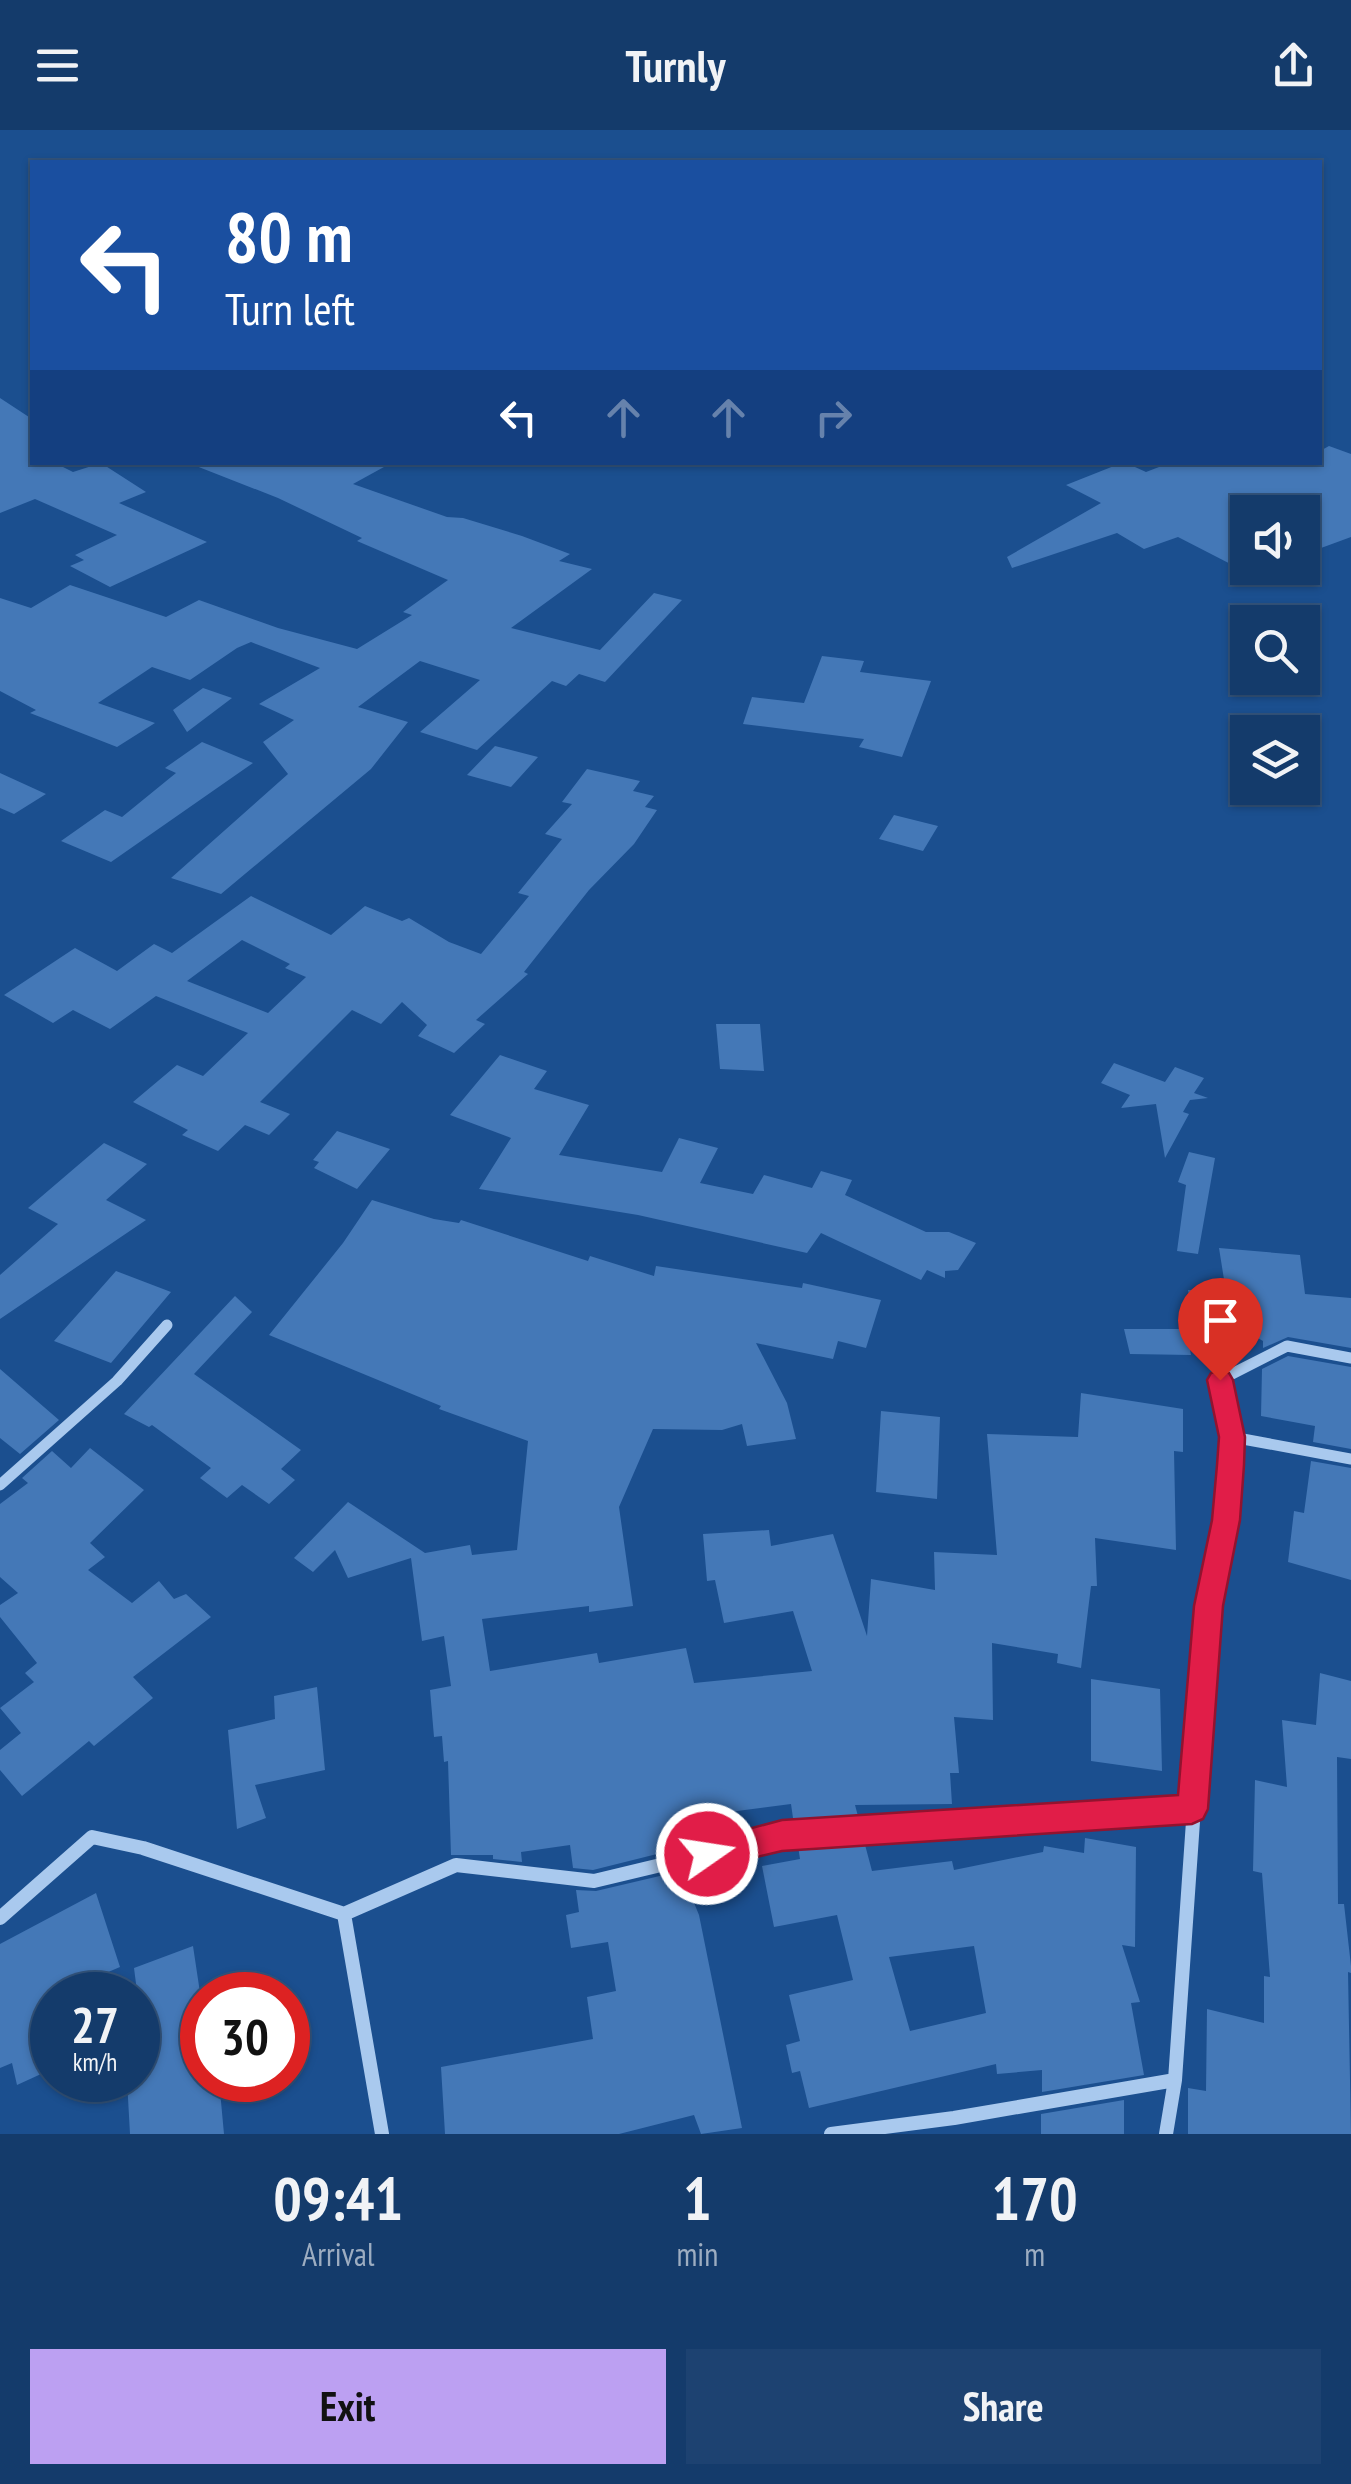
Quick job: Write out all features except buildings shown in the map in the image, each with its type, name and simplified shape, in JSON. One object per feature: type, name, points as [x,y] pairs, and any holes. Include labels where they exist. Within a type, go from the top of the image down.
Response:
[{"type":"street","points":[[0,1485],[103,1395],[167,1325]]},
{"type":"street","points":[[1166,2134],[1175,2080],[1208,1606],[1226,1520],[1232,1437],[1220,1380],[1287,1346],[1351,1358]]},
{"type":"street","points":[[1232,1437],[1351,1459]]},
{"type":"street","points":[[0,1918],[92,1837],[144,1848],[344,1914],[456,1865],[594,1880],[782,1836],[1192,1809]]},
{"type":"street","points":[[344,1914],[382,2134]]},
{"type":"street","points":[[830,2134],[954,2118],[1175,2080]]},
{"type":"route","points":[[707,1854],[782,1836],[1192,1809],[1208,1606],[1226,1520],[1232,1437],[1220,1380]]}]
